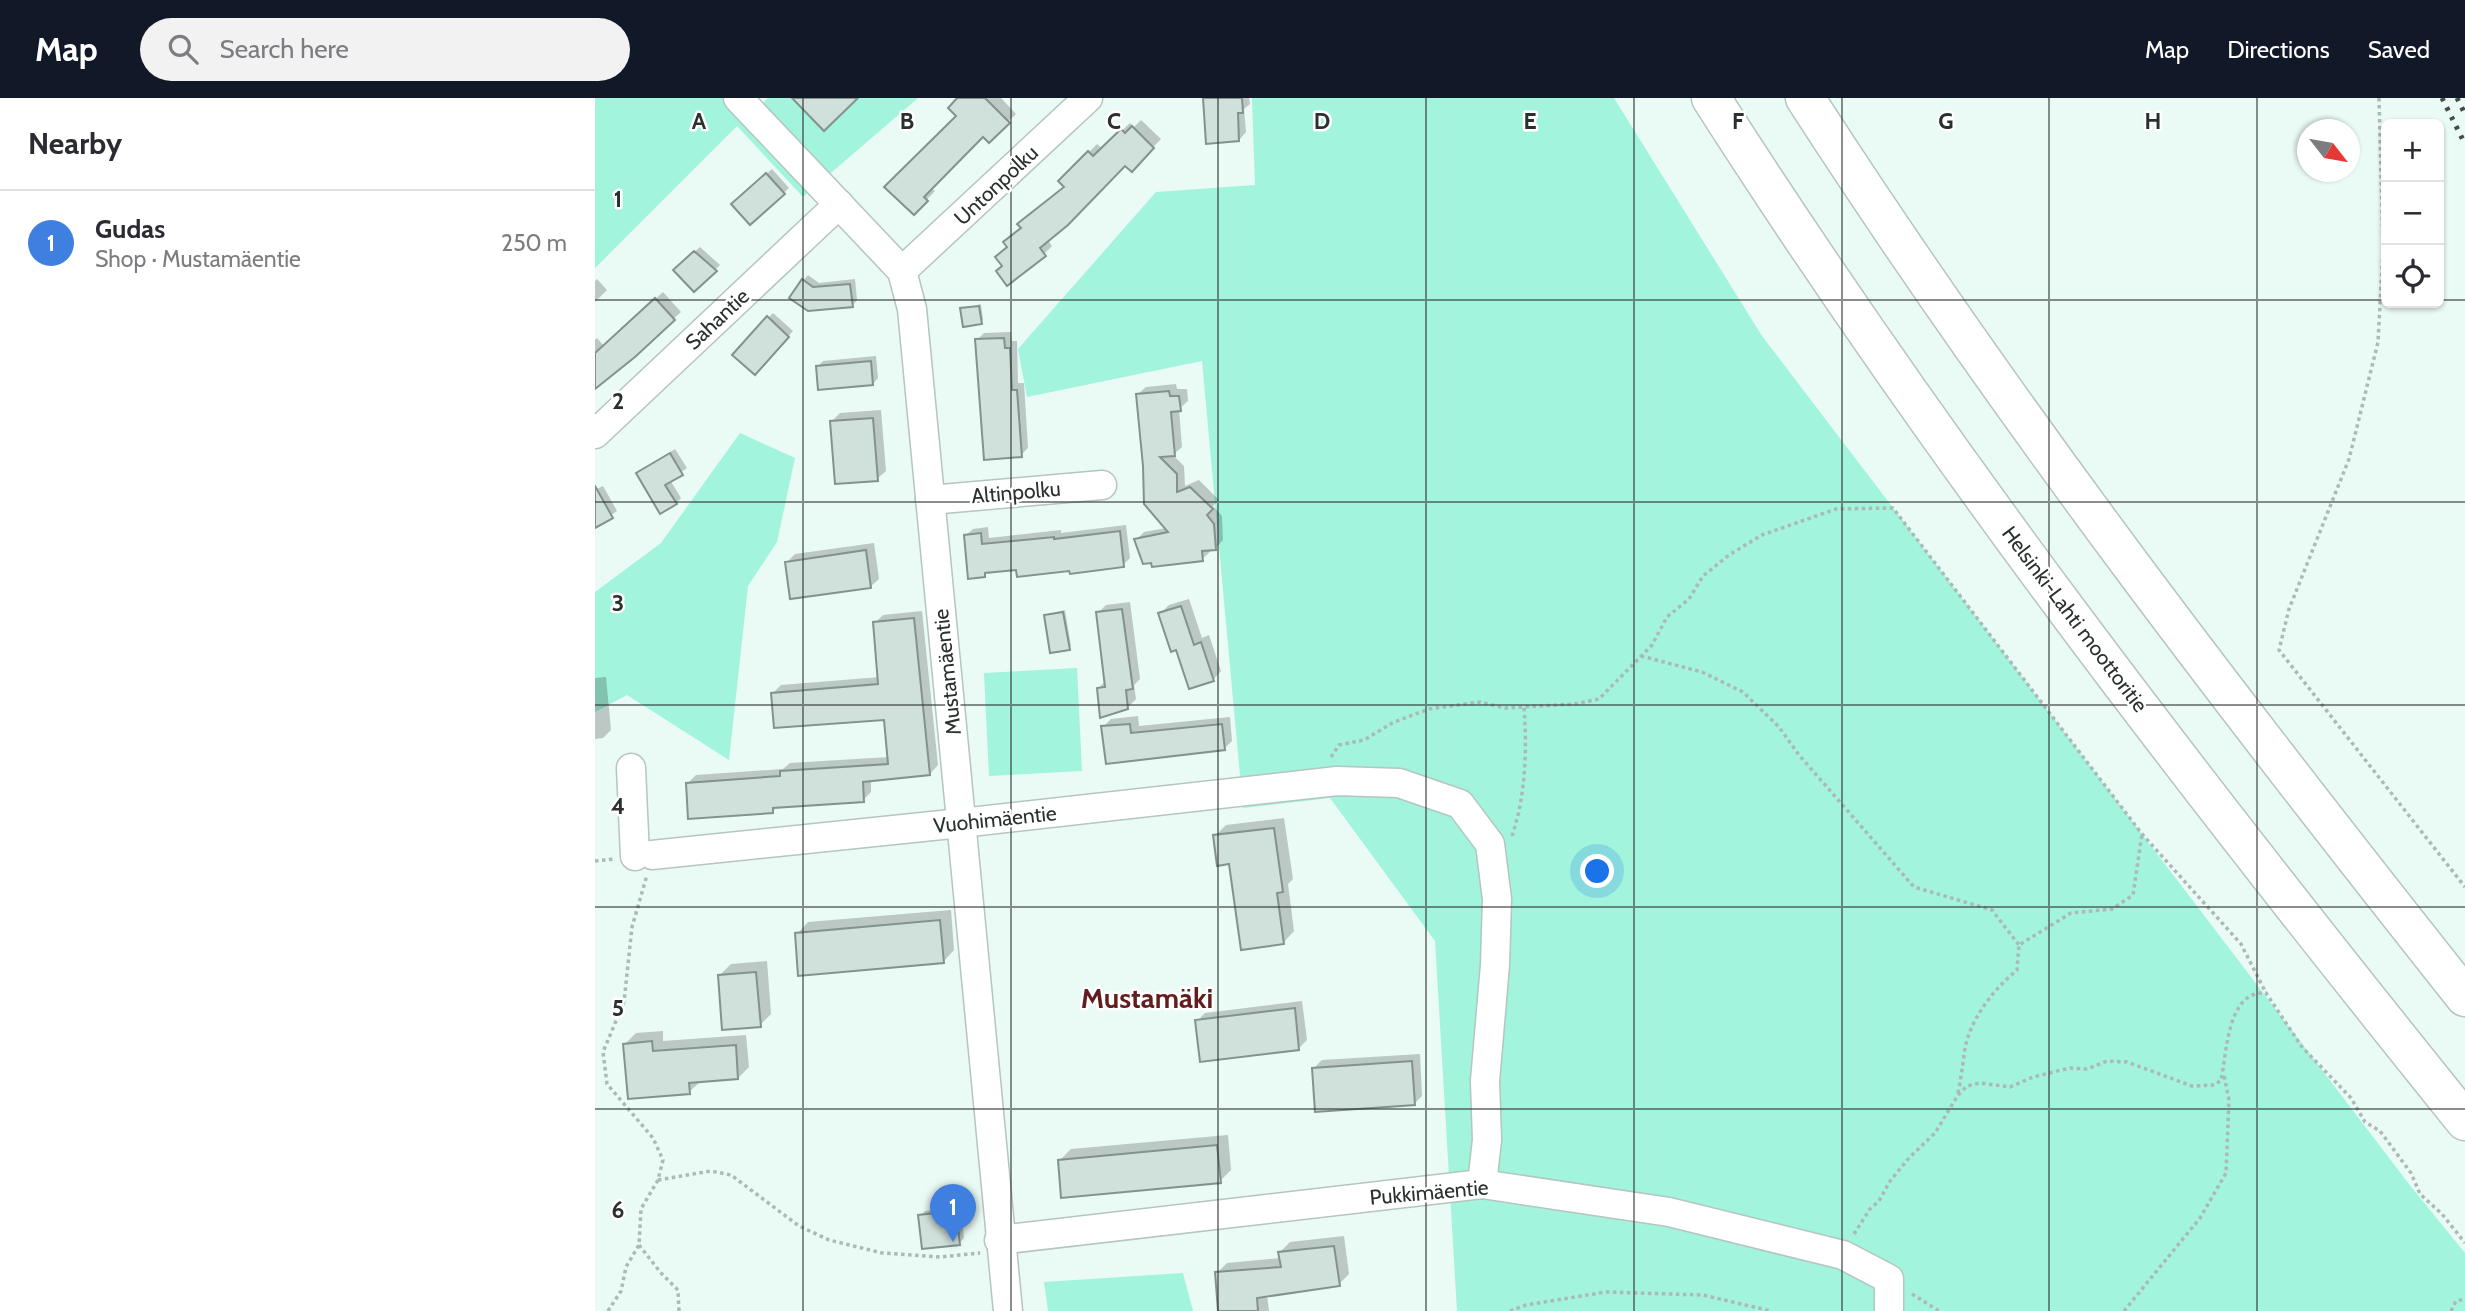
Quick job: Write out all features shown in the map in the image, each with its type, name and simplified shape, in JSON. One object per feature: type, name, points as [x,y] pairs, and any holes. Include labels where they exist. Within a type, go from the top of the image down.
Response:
[{"type":"highway","name":"Helsinki-Lahti moottoritie","points":[[1711,98],[1821,264],[1992,510],[2309,928],[2465,1121]]},
{"type":"highway","points":[[1805,98],[1821,114],[1952,318],[2050,457],[2194,652],[2465,997]]},
{"type":"street","name":"Mustamäentie","points":[[738,98],[902,271],[912,309],[961,823],[993,1247],[1007,1311]]},
{"type":"street","name":"Untonpolku","points":[[902,271],[1089,98]]},
{"type":"street","name":"Sahantie","points":[[595,434],[839,204]]},
{"type":"street","name":"Altinpolku","points":[[930,500],[1102,485]]},
{"type":"street","points":[[631,768],[644,855]]},
{"type":"street","name":"Vuohimäentie","points":[[644,855],[1329,782],[1399,783],[1460,804],[1490,844],[1497,899],[1495,965],[1485,1081],[1487,1140],[1482,1184]]},
{"type":"street","name":"Pukkimäentie","points":[[993,1247],[1482,1184],[1669,1212],[1839,1254],[1889,1279],[1889,1311]]},
{"type":"path","points":[[2379,98],[2383,249],[2378,342],[2349,459],[2289,609],[2279,650],[2465,887]]},
{"type":"path","points":[[1329,782],[1323,771],[1339,745],[1364,740],[1394,722],[1429,709],[1480,702],[1505,708],[1574,704],[1599,699],[1652,645],[1667,617],[1689,599],[1703,576],[1729,555],[1762,535],[1836,509],[1893,508],[2142,834],[2241,944],[2266,993],[2302,1046],[2351,1098],[2365,1122],[2380,1131],[2411,1173],[2420,1194],[2442,1214],[2465,1243]]},
{"type":"path","points":[[1641,656],[1702,672],[1743,692],[1779,727],[1799,755],[1914,887],[1992,910],[2019,945],[2017,970],[1999,985],[1974,1022],[1966,1046],[1958,1095]]},
{"type":"path","points":[[1493,865],[1507,850],[1516,823],[1527,747],[1524,707]]},
{"type":"path","points":[[2019,945],[2071,913],[2112,909],[2133,895],[2142,834]]},
{"type":"path","points":[[608,1311],[621,1291],[626,1267],[639,1245],[641,1209],[658,1180],[663,1160],[653,1138],[607,1084],[603,1052],[624,1002],[632,927],[644,855]]},
{"type":"path","points":[[1839,1254],[1870,1209],[1879,1201],[1899,1169],[1935,1133],[1958,1095],[1967,1086],[1980,1083],[2010,1087],[2033,1077],[2070,1068],[2087,1069],[2107,1061],[2127,1062],[2192,1086],[2215,1086],[2221,1080],[2231,1024],[2240,1006],[2246,997],[2255,992],[2266,993]]},
{"type":"path","points":[[2124,1311],[2200,1218],[2226,1174],[2229,1100],[2223,1071]]},
{"type":"path","points":[[658,1180],[711,1171],[731,1175],[799,1226],[829,1240],[882,1253],[940,1256],[993,1247]]},
{"type":"path","points":[[639,1245],[678,1290],[679,1311]]},
{"type":"path","points":[[1510,1311],[1525,1305],[1606,1292],[1703,1295],[1771,1311]]},
{"type":"path","points":[[2451,1311],[2456,1301],[2465,1299]]},
{"type":"green space","points":[[595,98],[727,98],[747,117],[768,98],[918,98],[803,197],[737,126],[595,268]]},
{"type":"green space","points":[[1252,98],[1614,98],[1762,336],[2412,1188],[2465,1253],[2465,1311],[1457,1311],[1435,941],[1330,798],[1243,808],[1202,361],[1027,397],[1018,349],[1156,192],[1255,185]]},
{"type":"green space","points":[[740,433],[795,458],[777,542],[748,586],[729,760],[627,695],[595,712],[595,592],[661,543]]},
{"type":"green space","points":[[1077,668],[1082,771],[989,776],[984,673]]},
{"type":"green space","points":[[1183,1273],[1193,1311],[1048,1311],[1044,1282]]},
{"type":"building","points":[[792,98],[858,98],[824,131]]},
{"type":"building","points":[[957,98],[985,98],[1010,123],[989,143],[983,137],[924,197],[928,201],[914,215],[884,187],[956,116],[948,108]]},
{"type":"building","points":[[1203,98],[1242,98],[1243,113],[1238,113],[1239,141],[1206,144]]},
{"type":"building","points":[[1132,126],[1154,148],[1132,172],[1125,166],[1068,225],[1040,248],[1046,256],[1007,286],[996,271],[1002,266],[995,257],[1007,247],[1003,242],[1021,228],[1017,224],[1064,187],[1058,181],[1088,151],[1093,156],[1121,129],[1125,133]]},
{"type":"building","points":[[766,173],[785,194],[750,225],[731,204]]},
{"type":"building","points":[[694,251],[717,271],[694,292],[673,270]]},
{"type":"building","points":[[802,279],[813,287],[850,284],[853,307],[808,311],[789,298]]},
{"type":"building","points":[[655,298],[675,320],[595,389],[595,353]]},
{"type":"building","points":[[979,306],[982,324],[963,327],[960,308]]},
{"type":"building","points":[[767,316],[789,337],[755,375],[732,355]]},
{"type":"building","points":[[1004,338],[1005,348],[1010,348],[1012,390],[1017,390],[1022,457],[984,460],[975,339]]},
{"type":"building","points":[[871,361],[873,385],[818,390],[816,366]]},
{"type":"building","points":[[1169,391],[1170,396],[1179,396],[1181,411],[1171,412],[1175,456],[1160,457],[1177,474],[1177,492],[1190,487],[1213,509],[1207,515],[1214,524],[1216,550],[1202,551],[1203,561],[1152,567],[1151,563],[1143,564],[1134,539],[1168,532],[1144,504],[1136,394]]},
{"type":"building","points":[[873,418],[878,481],[835,484],[830,421]]},
{"type":"building","points":[[670,453],[683,475],[665,485],[677,504],[660,514],[636,473]]},
{"type":"building","points":[[595,486],[613,518],[595,528]]},
{"type":"building","points":[[1120,531],[1124,567],[1017,577],[1016,570],[985,573],[985,577],[968,579],[964,535],[981,533],[982,544]]},
{"type":"building","points":[[866,550],[871,588],[790,599],[785,562]]},
{"type":"building","points":[[1181,606],[1194,645],[1201,642],[1214,681],[1189,689],[1176,650],[1171,652],[1158,613]]},
{"type":"building","points":[[1122,609],[1133,689],[1126,690],[1128,709],[1100,718],[1097,688],[1105,687],[1096,612]]},
{"type":"building","points":[[1063,612],[1070,650],[1050,653],[1044,615]]},
{"type":"building","points":[[914,618],[930,775],[863,782],[864,802],[773,808],[773,813],[688,819],[686,783],[780,776],[780,771],[888,764],[884,720],[774,728],[771,693],[878,684],[873,622]]},
{"type":"building","points":[[1130,724],[1131,733],[1222,724],[1225,750],[1106,764],[1101,726]]},
{"type":"building","points":[[1274,828],[1283,892],[1277,893],[1284,944],[1241,950],[1229,864],[1217,866],[1213,835]]},
{"type":"building","points":[[940,920],[944,963],[798,976],[795,933]]},
{"type":"building","points":[[756,972],[761,1027],[722,1030],[718,975]]},
{"type":"building","points":[[1295,1008],[1299,1050],[1200,1062],[1195,1020]]},
{"type":"building","points":[[652,1041],[653,1051],[736,1045],[738,1079],[689,1083],[690,1094],[628,1099],[623,1044]]},
{"type":"building","points":[[1412,1061],[1415,1105],[1315,1112],[1312,1068]]},
{"type":"building","points":[[1217,1145],[1221,1183],[1061,1198],[1058,1160]]},
{"type":"building","points":[[956,1211],[960,1245],[922,1249],[918,1215]]},
{"type":"building","points":[[1334,1246],[1340,1286],[1257,1298],[1258,1311],[1218,1311],[1215,1272],[1281,1267],[1278,1252]]},
{"type":"railway","points":[[2442,98],[2465,144]]},
{"type":"railway","points":[[2457,98],[2465,114]]},
{"type":"place","name":"Gudas","points":[[953,1242]]},
{"type":"district","name":"Mustamäki","points":[[1147,998]]}]
